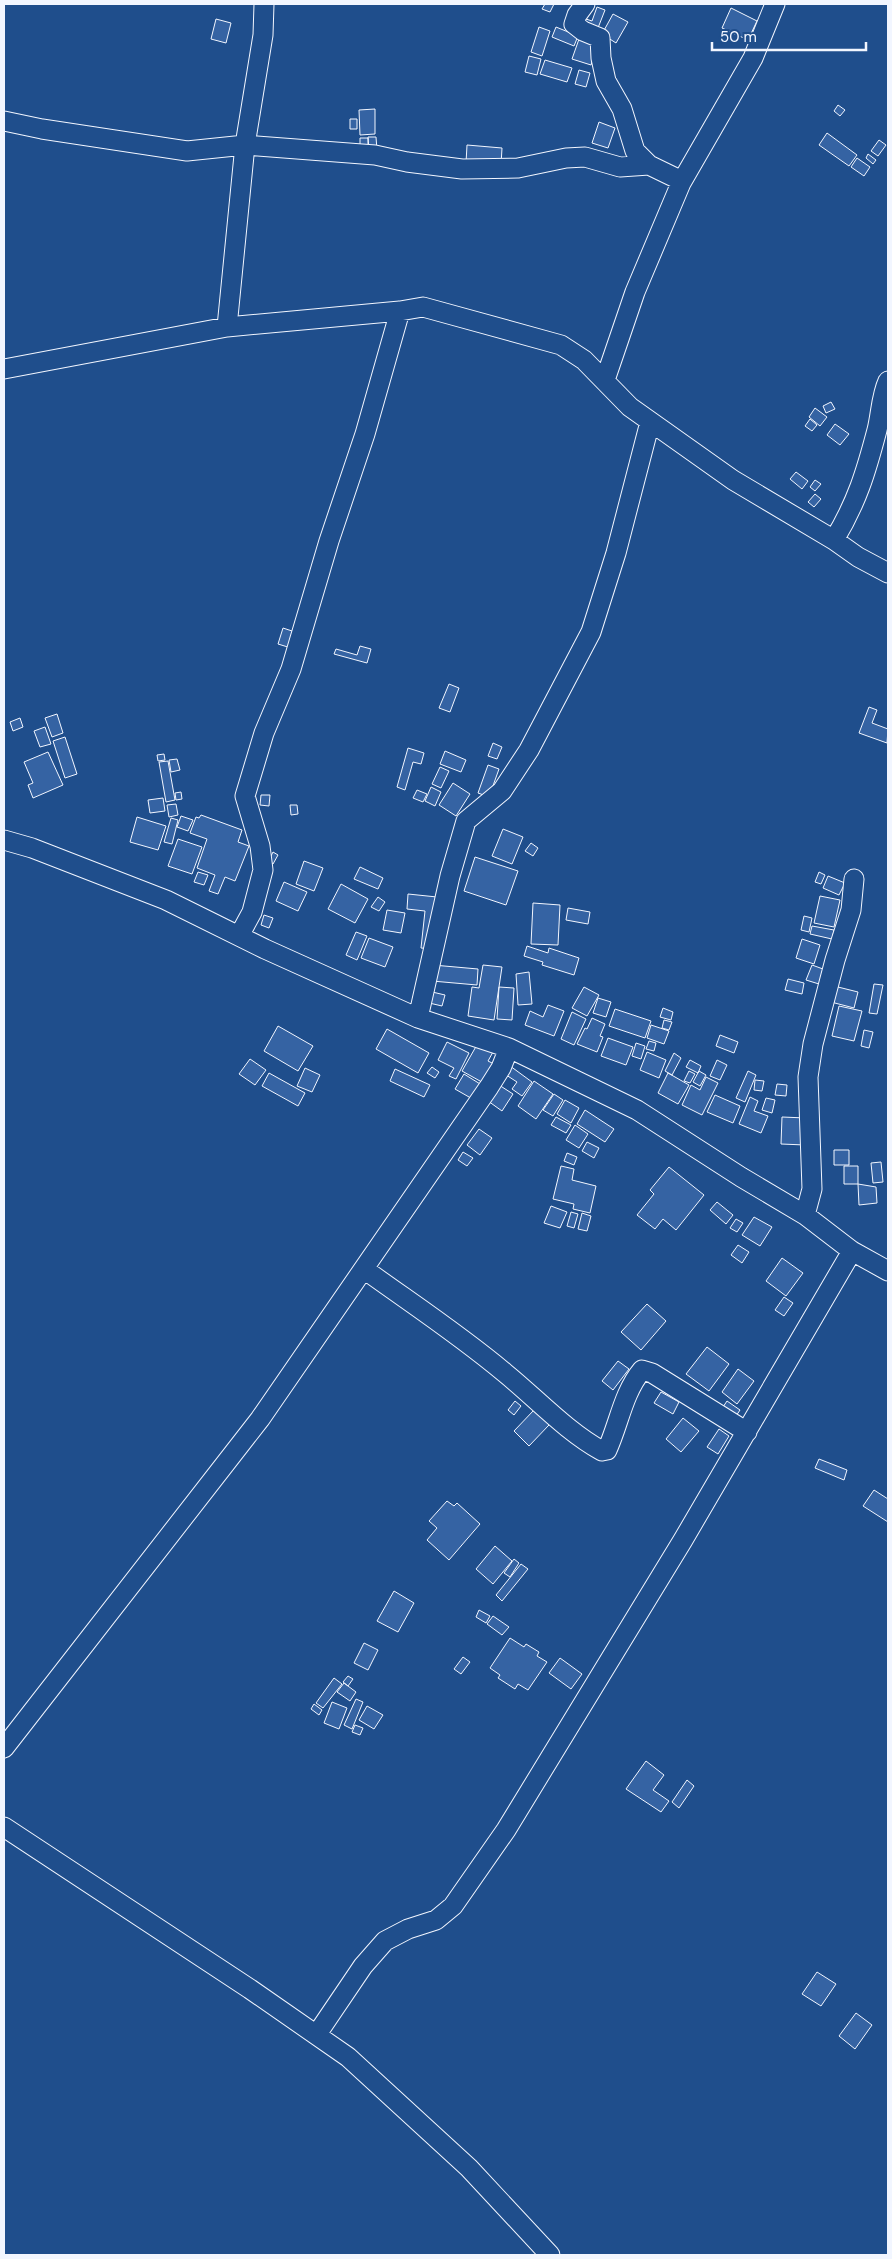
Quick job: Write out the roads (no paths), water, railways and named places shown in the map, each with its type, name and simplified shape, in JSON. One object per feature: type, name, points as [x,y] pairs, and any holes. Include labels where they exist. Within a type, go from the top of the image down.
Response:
[{"type":"street","points":[[227,327],[245,145],[263,35],[264,4]]},
{"type":"street","points":[[585,4],[577,15],[574,24],[583,31],[600,38],[601,58],[606,81],[622,109],[635,151],[649,165],[682,181]]},
{"type":"street","points":[[604,380],[635,292],[682,181],[753,58],[775,4]]},
{"type":"street","points":[[4,121],[42,129],[187,151],[245,145],[375,154],[407,162],[462,169],[518,168],[566,158],[585,157],[620,167],[649,165]]},
{"type":"street","points":[[4,368],[227,327],[400,311],[423,307],[561,345],[584,360],[630,407],[733,480],[834,540],[858,558],[888,573]]},
{"type":"street","points":[[239,936],[252,912],[263,870],[260,846],[245,796],[264,733],[291,669],[329,541],[365,434],[400,311]]},
{"type":"street","points":[[834,540],[848,517],[864,480],[880,419],[884,390],[888,381]]},
{"type":"street","points":[[418,1018],[450,876],[466,821],[502,791],[513,775],[529,750],[591,632],[616,553],[650,422]]},
{"type":"street","points":[[4,840],[32,848],[166,900],[239,936],[418,1018],[509,1048],[637,1110],[741,1177],[805,1215],[852,1251],[888,1271]]},
{"type":"street","points":[[805,1215],[812,1189],[808,1077],[811,1052],[835,960],[851,910],[854,879]]},
{"type":"street","points":[[4,1748],[260,1419],[489,1087],[501,1068],[509,1048]]},
{"type":"street","points":[[317,2034],[363,1966],[385,1941],[408,1929],[436,1920],[453,1906],[506,1830],[748,1432],[852,1251]]},
{"type":"street","points":[[364,1269],[446,1327],[506,1374],[528,1395],[602,1452],[607,1450],[619,1415],[636,1377],[642,1370],[652,1373],[748,1432]]},
{"type":"street","points":[[4,1828],[317,2034],[348,2057],[469,2168],[550,2255]]}]
